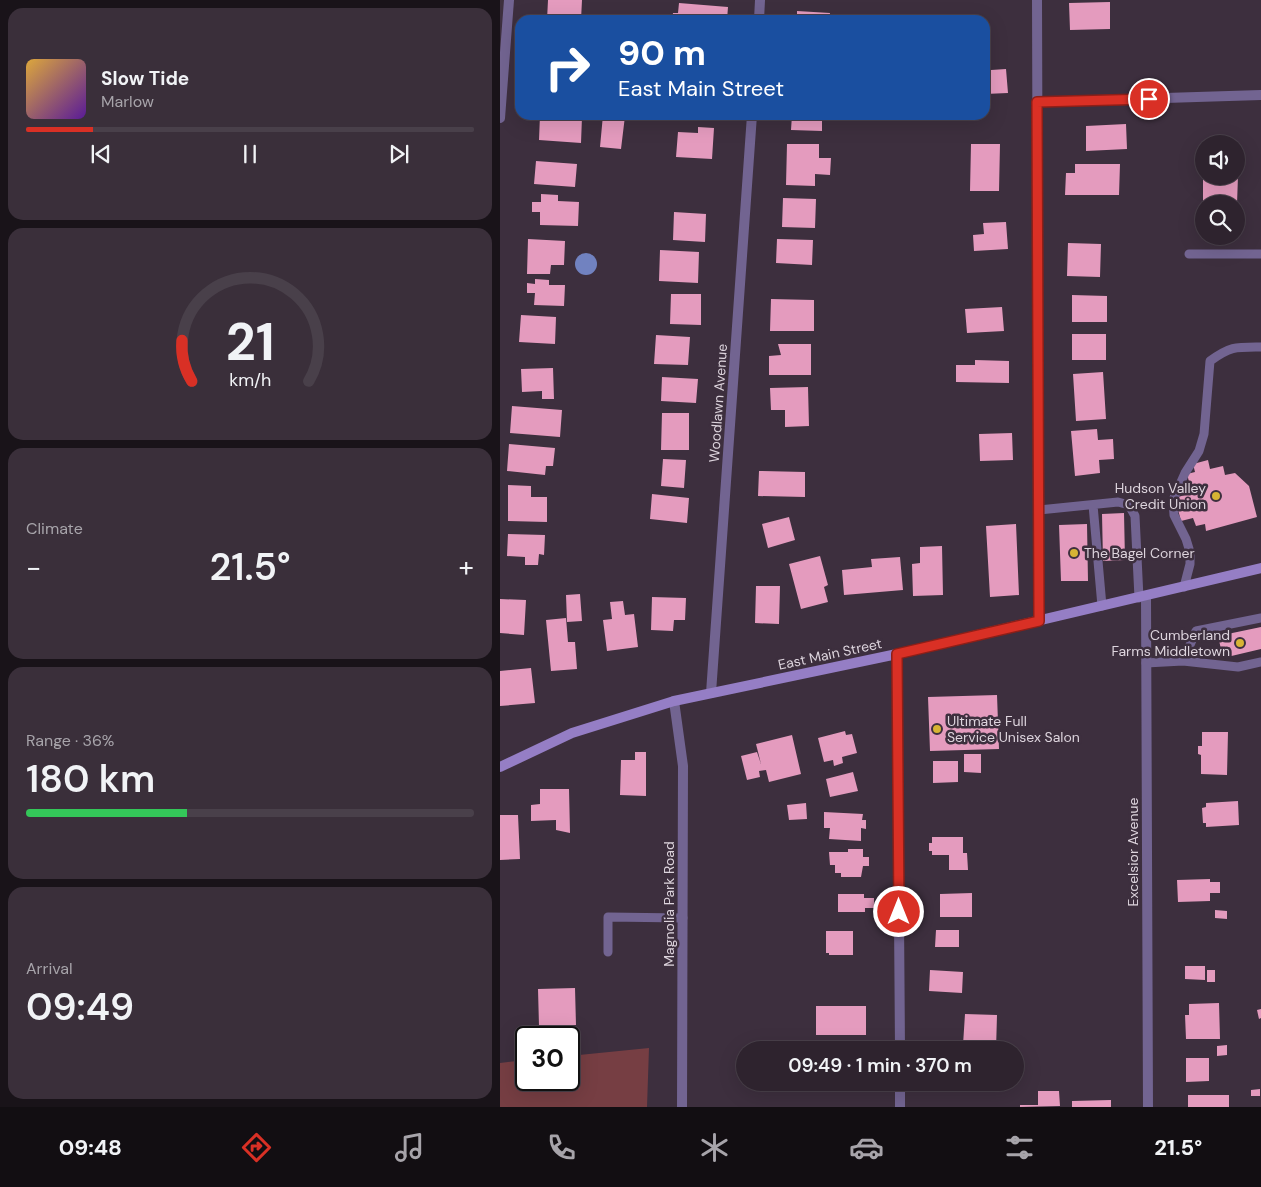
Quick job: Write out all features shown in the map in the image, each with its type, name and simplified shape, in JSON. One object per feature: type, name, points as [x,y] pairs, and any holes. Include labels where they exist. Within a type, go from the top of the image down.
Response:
[{"type":"main road","name":"East Main Street","points":[[500,767],[572,733],[674,702],[897,654],[1261,568]]},
{"type":"street","points":[[500,118],[509,0]]},
{"type":"street","points":[[759,15],[760,0]]},
{"type":"street","points":[[1037,0],[1039,621]]},
{"type":"street","points":[[1037,102],[1261,95]]},
{"type":"street","name":"Woodlawn Avenue","points":[[711,693],[752,120]]},
{"type":"street","name":"Excelsior Avenue","points":[[1142,597],[1146,663],[1148,1107]]},
{"type":"street","points":[[897,654],[900,1041]]},
{"type":"street","name":"Magnolia Park Road","points":[[674,702],[683,766],[682,1107]]},
{"type":"street","points":[[900,1091],[900,1107]]},
{"type":"lane","points":[[1189,254],[1261,254]]},
{"type":"lane","points":[[1184,587],[1190,564],[1190,552],[1174,514],[1173,500],[1184,473],[1199,451],[1204,434],[1210,361],[1235,346],[1261,347]]},
{"type":"lane","points":[[1038,510],[1118,502],[1129,505],[1135,516],[1142,597]]},
{"type":"lane","points":[[1093,505],[1102,606]]},
{"type":"lane","points":[[1183,662],[1196,631],[1261,618]]},
{"type":"lane","points":[[1146,663],[1183,662],[1238,667],[1261,662]]},
{"type":"lane","points":[[608,952],[608,917],[683,918]]},
{"type":"shaded area","points":[[649,1048],[647,1107],[500,1107],[500,1063],[515,1061],[515,1091],[580,1091],[580,1055]]},
{"type":"water","points":[[586,253],[594,256],[597,264],[594,272],[586,275],[578,272],[575,264],[578,256]]},
{"type":"building","points":[[548,0],[582,0],[581,15],[547,15]]},
{"type":"building","points":[[1110,2],[1110,29],[1070,30],[1069,3]]},
{"type":"building","points":[[679,3],[728,7],[727,15],[673,15],[673,13],[678,13]]},
{"type":"building","points":[[797,11],[830,13],[830,15],[797,15]]},
{"type":"building","points":[[990,52],[991,70],[1006,69],[1008,93],[990,94]]},
{"type":"building","points":[[540,120],[582,120],[581,143],[539,140]]},
{"type":"building","points":[[603,120],[625,120],[621,149],[600,147]]},
{"type":"building","points":[[792,120],[822,120],[822,131],[791,130]]},
{"type":"building","points":[[1126,124],[1127,149],[1086,151],[1086,126]]},
{"type":"building","points":[[698,127],[714,128],[712,159],[676,157],[678,132],[698,133]]},
{"type":"building","points":[[787,144],[819,144],[819,158],[831,158],[830,175],[815,174],[815,186],[786,185]]},
{"type":"building","points":[[971,144],[1000,144],[999,191],[970,191]]},
{"type":"building","points":[[536,161],[577,164],[575,187],[534,184]]},
{"type":"building","points":[[1075,164],[1120,164],[1119,195],[1065,195],[1066,173],[1075,173]]},
{"type":"building","points":[[1203,185],[1238,185],[1237,195],[1203,195]]},
{"type":"building","points":[[541,194],[558,195],[558,201],[579,202],[578,226],[540,225],[540,212],[532,212],[532,202],[541,202]]},
{"type":"building","points":[[783,198],[816,199],[815,228],[782,227]]},
{"type":"building","points":[[674,212],[706,214],[705,242],[673,240]]},
{"type":"building","points":[[1006,222],[1008,249],[974,251],[973,235],[984,234],[983,223]]},
{"type":"building","points":[[528,239],[565,241],[564,265],[551,265],[550,274],[527,274]]},
{"type":"building","points":[[777,239],[813,240],[812,265],[776,263]]},
{"type":"building","points":[[1068,243],[1101,244],[1100,277],[1067,276]]},
{"type":"building","points":[[660,250],[699,252],[698,283],[659,281]]},
{"type":"building","points":[[535,279],[549,280],[549,285],[565,285],[564,306],[534,305],[535,293],[527,293],[527,283],[535,284]]},
{"type":"building","points":[[671,294],[701,294],[701,325],[670,324]]},
{"type":"building","points":[[1072,295],[1107,296],[1107,322],[1072,322]]},
{"type":"building","points":[[771,299],[814,300],[814,331],[770,331]]},
{"type":"building","points":[[1002,307],[1004,331],[967,333],[965,309]]},
{"type":"building","points":[[521,315],[556,317],[555,344],[519,342]]},
{"type":"building","points":[[1072,334],[1106,334],[1106,360],[1072,360]]},
{"type":"building","points":[[656,335],[690,337],[688,365],[654,364]]},
{"type":"building","points":[[778,344],[811,344],[811,375],[769,375],[769,356],[781,355]]},
{"type":"building","points":[[975,360],[1009,361],[1009,383],[956,382],[956,365],[975,365]]},
{"type":"building","points":[[553,368],[554,399],[542,399],[542,391],[522,392],[521,369]]},
{"type":"building","points":[[1103,372],[1106,419],[1076,421],[1073,374]]},
{"type":"building","points":[[662,377],[698,379],[696,403],[661,401]]},
{"type":"building","points":[[808,387],[809,426],[785,427],[785,410],[771,410],[770,388]]},
{"type":"building","points":[[512,406],[562,410],[560,437],[510,433]]},
{"type":"building","points":[[662,413],[689,413],[689,450],[661,450]]},
{"type":"building","points":[[1097,429],[1098,440],[1113,439],[1114,459],[1099,460],[1100,473],[1075,476],[1071,431]]},
{"type":"building","points":[[1012,433],[1013,460],[980,461],[979,434]]},
{"type":"building","points":[[509,444],[555,448],[553,466],[546,466],[545,475],[507,471]]},
{"type":"building","points":[[663,459],[686,460],[684,488],[661,486]]},
{"type":"building","name":"Hudson Valley Credit Union","points":[[1208,460],[1210,469],[1223,466],[1225,475],[1235,473],[1249,486],[1257,517],[1206,531],[1205,524],[1196,526],[1193,518],[1181,521],[1175,498],[1188,494],[1187,490],[1191,489],[1187,474],[1195,472],[1193,464]]},
{"type":"building","points":[[759,471],[805,472],[805,497],[758,496]]},
{"type":"building","points":[[508,485],[531,486],[531,497],[547,497],[547,522],[508,521]]},
{"type":"building","points":[[652,494],[689,498],[687,523],[650,519]]},
{"type":"building","points":[[1124,513],[1125,560],[1103,561],[1102,514]]},
{"type":"building","points":[[789,517],[795,540],[768,548],[762,524]]},
{"type":"building","points":[[1016,524],[1019,595],[990,597],[986,526]]},
{"type":"building","name":"The Bagel Corner","points":[[1087,524],[1088,581],[1061,581],[1059,525]]},
{"type":"building","points":[[508,534],[545,535],[544,555],[539,554],[538,565],[525,565],[525,557],[507,556]]},
{"type":"building","points":[[942,546],[943,595],[913,596],[912,564],[920,563],[920,547]]},
{"type":"building","points":[[820,556],[828,585],[824,587],[828,602],[801,609],[789,564]]},
{"type":"building","points":[[900,557],[903,590],[844,595],[842,570],[872,567],[871,559]]},
{"type":"building","points":[[756,586],[780,586],[779,624],[755,623]]},
{"type":"building","points":[[580,594],[582,621],[567,622],[566,595]]},
{"type":"building","points":[[652,597],[686,598],[685,620],[674,620],[673,631],[651,630]]},
{"type":"building","points":[[500,599],[526,600],[524,635],[500,633]]},
{"type":"building","points":[[623,601],[625,615],[634,614],[638,647],[607,651],[603,620],[612,619],[610,602]]},
{"type":"building","points":[[566,618],[568,642],[575,642],[577,669],[551,671],[546,620]]},
{"type":"building","name":"Cumberland Farms Middletown","points":[[1261,627],[1261,649],[1223,658],[1218,636]]},
{"type":"building","points":[[531,668],[535,703],[500,706],[500,671]]},
{"type":"building","points":[[997,695],[999,749],[930,751],[928,697]]},
{"type":"building","points":[[845,731],[846,735],[852,734],[857,753],[842,757],[843,763],[834,766],[833,760],[824,762],[818,738]]},
{"type":"building","points":[[1202,732],[1228,732],[1227,775],[1201,774],[1201,755],[1198,754],[1198,746],[1202,746]]},
{"type":"building","points":[[792,735],[801,774],[769,782],[766,770],[759,771],[760,777],[747,780],[741,756],[757,752],[761,764],[756,744]]},
{"type":"building","points":[[635,752],[646,752],[646,796],[620,795],[621,760],[635,760]]},
{"type":"building","points":[[964,754],[981,754],[981,773],[964,772]]},
{"type":"building","points":[[933,761],[958,761],[958,782],[933,783]]},
{"type":"building","points":[[853,772],[858,791],[830,797],[826,779]]},
{"type":"building","points":[[540,789],[569,789],[570,833],[556,830],[556,820],[531,821],[531,805],[540,804]]},
{"type":"building","points":[[1238,801],[1239,825],[1206,827],[1206,823],[1203,823],[1202,808],[1206,807],[1206,803]]},
{"type":"building","points":[[806,803],[807,819],[789,820],[787,805]]},
{"type":"building","points":[[824,812],[863,814],[862,820],[866,820],[866,829],[861,828],[861,841],[829,839],[830,828],[824,828]]},
{"type":"building","points":[[500,815],[518,815],[520,859],[500,860]]},
{"type":"building","points":[[932,837],[963,837],[963,853],[967,853],[968,870],[949,870],[949,855],[932,855],[932,851],[929,851],[929,843],[932,843]]},
{"type":"building","points":[[848,849],[863,849],[863,857],[869,857],[869,866],[863,866],[861,877],[841,877],[841,873],[835,873],[835,865],[830,865],[829,852],[848,852]]},
{"type":"building","points":[[1210,879],[1210,882],[1220,882],[1220,893],[1210,893],[1210,901],[1178,902],[1177,880]]},
{"type":"building","points":[[972,893],[972,917],[940,917],[940,894]]},
{"type":"building","points":[[838,894],[864,894],[864,898],[874,898],[874,908],[865,908],[865,912],[838,912]]},
{"type":"building","points":[[1215,910],[1227,911],[1227,919],[1215,918]]},
{"type":"building","points":[[936,930],[959,930],[959,947],[935,947]]},
{"type":"building","points":[[826,931],[853,931],[853,955],[829,955],[829,953],[826,953]]},
{"type":"building","points":[[1185,966],[1205,966],[1205,980],[1185,979]]},
{"type":"building","points":[[930,970],[963,972],[962,993],[929,991]]},
{"type":"building","points":[[1207,970],[1215,970],[1215,982],[1207,982]]},
{"type":"building","points":[[575,988],[576,1025],[539,1026],[538,989]]},
{"type":"building","points":[[1219,1003],[1220,1039],[1186,1039],[1185,1015],[1189,1015],[1189,1004]]},
{"type":"building","points":[[816,1006],[866,1006],[866,1035],[816,1035]]},
{"type":"building","points":[[1261,1009],[1261,1018],[1259,1019],[1257,1010]]},
{"type":"building","points":[[965,1014],[997,1015],[996,1041],[963,1041]]},
{"type":"building","points":[[1227,1045],[1227,1055],[1217,1056],[1217,1046]]},
{"type":"building","points":[[1186,1058],[1209,1058],[1209,1081],[1186,1082]]},
{"type":"building","points":[[1260,1089],[1260,1096],[1251,1096],[1251,1090]]},
{"type":"building","points":[[1038,1091],[1059,1091],[1060,1106],[1020,1107],[1020,1105],[1038,1105]]},
{"type":"building","points":[[1188,1095],[1229,1095],[1229,1107],[1188,1107]]},
{"type":"building","points":[[1111,1100],[1111,1107],[1072,1107],[1072,1101]]},
{"type":"place","name":"Hudson Valley Credit Union","points":[[1216,496]]},
{"type":"place","name":"The Bagel Corner","points":[[1074,553]]},
{"type":"place","name":"Cumberland Farms Middletown","points":[[1240,643]]},
{"type":"place","name":"Ultimate Full Service Unisex Salon","points":[[937,729]]},
{"type":"route","points":[[899,912],[897,654],[1039,621],[1037,102],[1149,99]]}]
